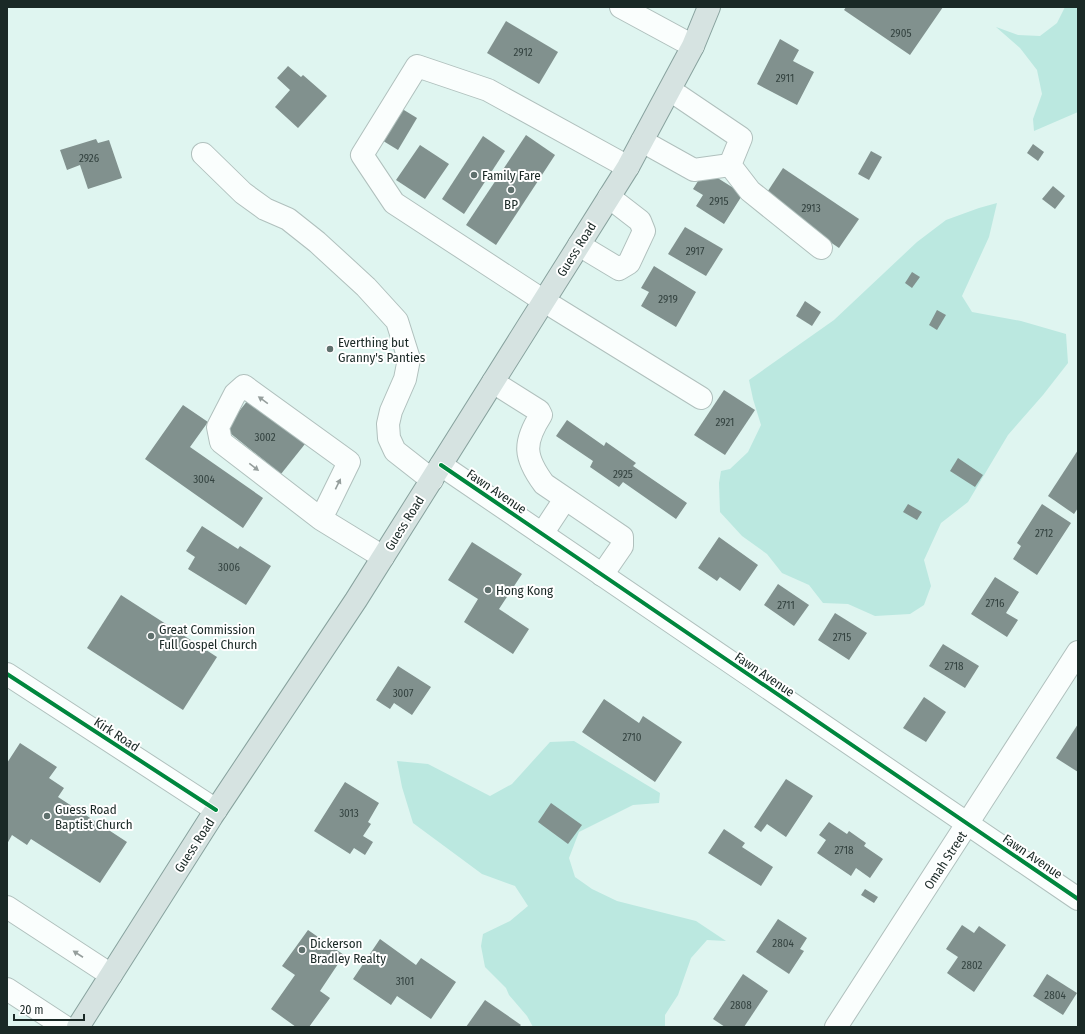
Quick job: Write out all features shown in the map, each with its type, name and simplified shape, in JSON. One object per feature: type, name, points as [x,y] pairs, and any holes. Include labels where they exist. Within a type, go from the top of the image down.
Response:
[{"type":"main road","name":"Guess Road","points":[[78,1027],[216,810],[383,557],[628,167],[693,46],[709,7]]},
{"type":"street","points":[[621,7],[693,46]]},
{"type":"street","points":[[628,167],[488,90],[417,66],[362,155],[394,203],[544,301],[701,398]]},
{"type":"street","points":[[670,90],[741,138],[730,165]]},
{"type":"street","points":[[642,141],[694,170],[730,165]]},
{"type":"street","name":"Fawn Avenue","points":[[203,154],[243,193],[266,209],[288,219],[317,242],[366,287],[397,321],[409,360],[405,379],[391,412],[388,424],[389,438],[395,452],[436,472],[542,534],[1078,899]]},
{"type":"street","points":[[730,165],[750,191],[821,248]]},
{"type":"street","points":[[579,245],[619,269],[629,263],[644,231],[640,221],[609,197]]},
{"type":"street","points":[[493,382],[539,411],[541,415],[532,429],[527,451],[535,472],[544,484],[622,537],[622,546],[602,575]]},
{"type":"street","points":[[321,519],[349,462],[244,386],[234,394],[218,427],[221,442],[321,519],[383,557]]},
{"type":"street","points":[[542,534],[565,499]]},
{"type":"street","name":"Omah Street","points":[[836,1027],[1078,652]]},
{"type":"street","name":"Kirk Road","points":[[7,674],[216,810]]},
{"type":"street","points":[[7,907],[111,975]]},
{"type":"street","points":[[7,989],[65,1027]]},
{"type":"shaded area","points":[[1065,7],[1078,7],[1078,112],[1034,131],[1033,119],[1042,94],[1037,70],[1020,48],[996,27],[1018,35],[1040,36],[1057,23]]},
{"type":"shaded area","points":[[997,203],[989,237],[962,296],[972,312],[1021,321],[1066,334],[1068,363],[1043,395],[1008,435],[968,502],[941,523],[924,560],[931,586],[924,605],[910,614],[875,616],[848,604],[823,603],[809,585],[782,573],[767,554],[742,536],[720,512],[719,483],[721,471],[730,469],[748,452],[761,425],[749,380],[834,320],[917,242],[946,220]]},
{"type":"shaded area","points":[[574,741],[660,793],[659,803],[633,805],[579,832],[569,858],[575,877],[592,889],[617,901],[696,921],[726,941],[707,940],[691,958],[678,995],[665,1015],[665,1027],[533,1027],[527,1016],[509,995],[506,988],[485,967],[481,946],[483,934],[510,921],[528,906],[515,886],[482,874],[413,823],[402,787],[397,761],[428,764],[490,796],[512,784],[550,742]]},
{"type":"building","points":[[846,7],[943,7],[910,55],[844,10]]},
{"type":"building","points":[[506,21],[558,52],[539,84],[487,53]]},
{"type":"building","points":[[780,39],[799,50],[793,61],[814,72],[797,105],[757,84]]},
{"type":"building","points":[[288,66],[301,77],[303,75],[327,96],[298,128],[275,107],[290,90],[277,78]]},
{"type":"building","points":[[399,107],[417,118],[398,150],[380,139]]},
{"type":"building","name":"BP","points":[[526,135],[555,155],[496,245],[466,225]]},
{"type":"building","name":"Family Fare","points":[[483,136],[505,151],[464,214],[442,199]]},
{"type":"building","points":[[96,139],[98,143],[109,140],[122,178],[88,189],[80,165],[67,170],[60,150]]},
{"type":"building","points":[[1033,144],[1044,152],[1038,161],[1027,153]]},
{"type":"building","points":[[420,145],[449,164],[425,199],[396,180]]},
{"type":"building","points":[[871,151],[882,157],[869,180],[858,174]]},
{"type":"building","points":[[783,168],[859,219],[839,248],[764,197]]},
{"type":"building","points":[[705,170],[743,194],[724,224],[696,206],[703,195],[693,189]]},
{"type":"building","points":[[1053,186],[1065,196],[1055,209],[1042,199]]},
{"type":"building","points":[[685,227],[723,249],[706,276],[668,254]]},
{"type":"building","points":[[654,266],[696,292],[676,327],[641,306],[649,292],[641,288]]},
{"type":"building","points":[[912,272],[920,277],[912,288],[905,283]]},
{"type":"building","points":[[805,301],[821,312],[812,326],[796,316]]},
{"type":"building","points":[[937,310],[946,315],[937,330],[929,325]]},
{"type":"building","points":[[724,390],[755,410],[725,455],[694,435]]},
{"type":"building","points":[[248,400],[305,444],[281,474],[225,429]]},
{"type":"building","points":[[183,405],[208,422],[190,447],[263,498],[243,528],[145,459]]},
{"type":"building","points":[[567,420],[604,446],[606,442],[636,463],[633,466],[687,503],[676,519],[623,482],[619,487],[590,467],[593,461],[556,436]]},
{"type":"building","points":[[1078,450],[1078,508],[1074,514],[1048,496]]},
{"type":"building","points":[[958,458],[983,475],[975,487],[950,471]]},
{"type":"building","points":[[908,504],[922,512],[917,520],[903,512]]},
{"type":"building","points":[[1042,504],[1071,523],[1037,575],[1013,559],[1021,546],[1017,543]]},
{"type":"building","points":[[202,526],[238,549],[240,546],[271,566],[246,605],[188,569],[195,557],[186,551]]},
{"type":"building","points":[[719,537],[758,565],[740,591],[720,577],[717,581],[698,568]]},
{"type":"building","name":"Hong Kong","points":[[472,542],[522,574],[499,609],[529,629],[513,654],[464,622],[478,599],[448,580]]},
{"type":"building","points":[[995,577],[1019,592],[1006,613],[1018,620],[1007,637],[971,614]]},
{"type":"building","points":[[778,584],[809,605],[794,626],[764,605]]},
{"type":"building","points":[[121,595],[217,657],[183,710],[87,648]]},
{"type":"building","points":[[835,613],[867,633],[849,660],[818,640]]},
{"type":"building","points":[[943,644],[979,666],[965,688],[929,666]]},
{"type":"building","points":[[398,666],[431,687],[412,715],[394,703],[390,709],[376,700]]},
{"type":"building","points":[[924,697],[946,712],[926,742],[903,728]]},
{"type":"building","points":[[604,699],[639,723],[643,716],[682,742],[655,782],[582,732]]},
{"type":"building","points":[[1078,724],[1078,772],[1056,758]]},
{"type":"building","name":"Guess Road Baptist Church","points":[[20,743],[57,767],[49,778],[64,788],[58,797],[127,842],[100,883],[31,839],[27,845],[12,835],[7,844],[7,763]]},
{"type":"building","points":[[786,779],[813,796],[786,837],[767,824],[761,832],[754,827]]},
{"type":"building","points":[[345,782],[379,803],[368,822],[371,824],[363,836],[373,842],[365,855],[354,848],[350,854],[314,831]]},
{"type":"building","points":[[551,803],[582,825],[568,844],[538,822]]},
{"type":"building","points":[[829,822],[847,834],[849,831],[866,843],[864,846],[883,859],[870,878],[856,868],[851,876],[817,853],[826,840],[819,835]]},
{"type":"building","points":[[724,829],[745,843],[742,847],[773,867],[761,886],[708,853]]},
{"type":"building","points":[[865,889],[878,897],[874,903],[861,895]]},
{"type":"building","points":[[778,919],[807,938],[800,949],[804,951],[789,974],[756,952]]},
{"type":"building","points":[[962,925],[974,933],[979,926],[1006,945],[974,992],[947,973],[958,957],[946,949]]},
{"type":"building","points":[[308,930],[344,955],[320,991],[330,998],[309,1027],[296,1027],[271,1009],[295,975],[282,966]]},
{"type":"building","points":[[380,939],[416,965],[421,958],[456,982],[431,1019],[397,996],[391,1005],[353,979]]},
{"type":"building","points":[[743,974],[768,991],[744,1027],[725,1027],[713,1019]]},
{"type":"building","points":[[1047,974],[1077,993],[1063,1015],[1033,996]]},
{"type":"building","points":[[485,1000],[521,1025],[519,1027],[466,1027]]},
{"type":"cycle path","points":[[441,465],[1078,899]]},
{"type":"cycle path","points":[[7,674],[216,810]]},
{"type":"place","name":"Family Fare","points":[[474,175]]},
{"type":"place","name":"BP","points":[[511,190]]},
{"type":"place","name":"Everthing but Granny's Panties","points":[[330,349]]},
{"type":"place","name":"Hong Kong","points":[[488,590]]},
{"type":"place","name":"Great Commission Full Gospel Church","points":[[151,636]]},
{"type":"place","name":"Guess Road Baptist Church","points":[[47,816]]},
{"type":"place","name":"Dickerson Bradley Realty","points":[[302,950]]}]
